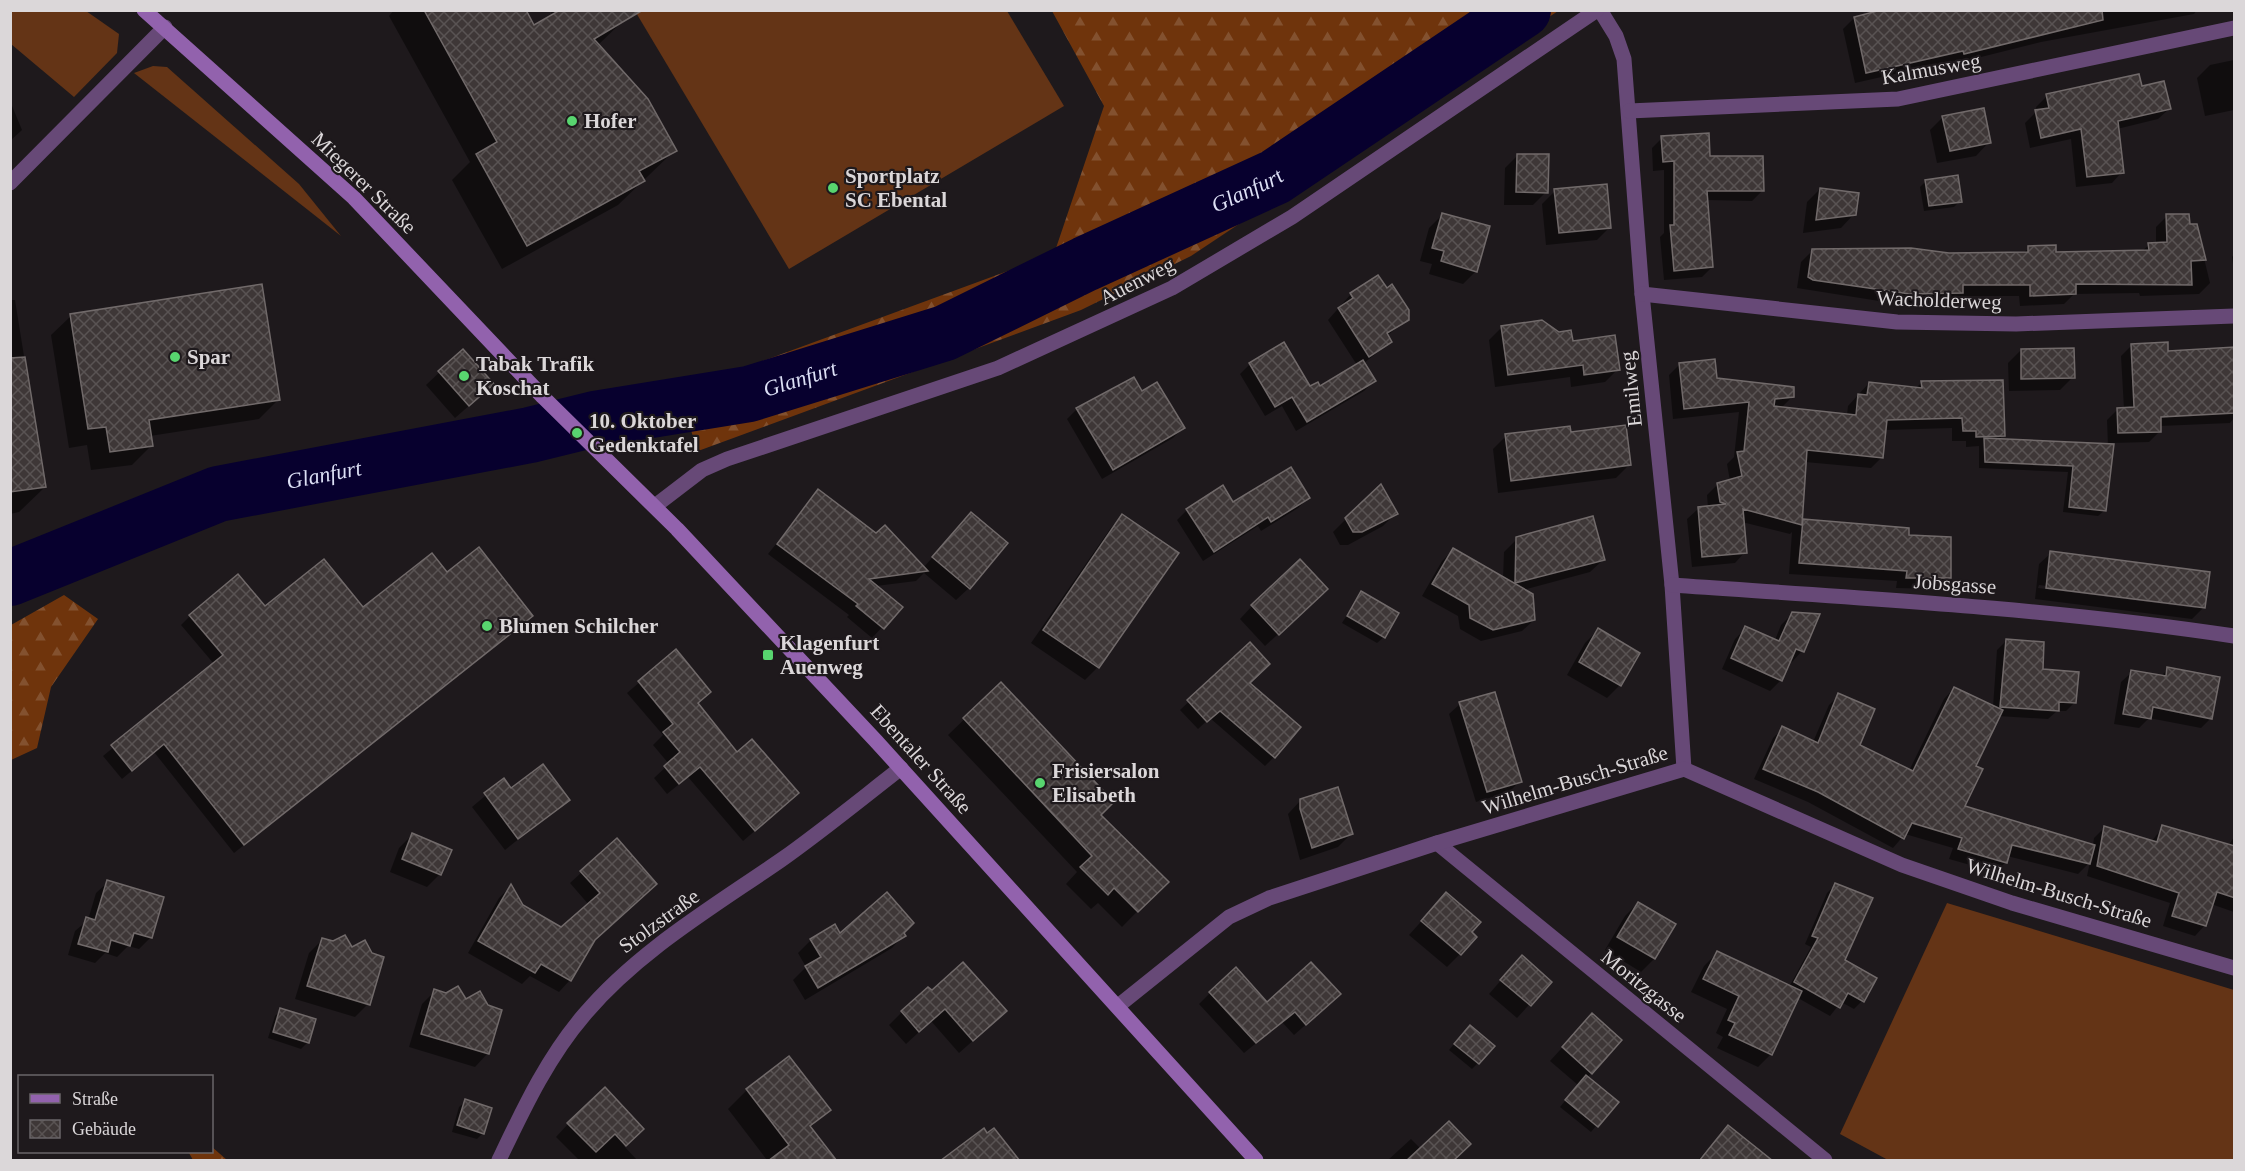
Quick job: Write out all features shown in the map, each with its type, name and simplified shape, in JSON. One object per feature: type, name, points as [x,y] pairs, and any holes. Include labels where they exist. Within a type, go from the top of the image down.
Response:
[{"type":"main road","name":"Miegerer Straße","points":[[144,10],[354,198],[543,397]]},
{"type":"main road","name":"Ebentaler Straße","points":[[543,397],[601,456],[655,506],[777,633],[1118,1006],[1256,1161]]},
{"type":"street","name":"Emilweg","points":[[1599,10],[1616,36],[1624,58],[1642,294],[1672,585],[1684,769]]},
{"type":"street","name":"Auenweg","points":[[655,506],[702,470],[727,459],[998,368],[1172,288],[1292,218],[1599,10]]},
{"type":"street","points":[[10,183],[165,27]]},
{"type":"street","name":"Kalmusweg","points":[[1629,111],[1898,99],[2235,28]]},
{"type":"street","name":"Wacholderweg","points":[[1642,294],[1897,322],[2016,324],[2235,316]]},
{"type":"street","name":"Jobsgasse","points":[[1672,585],[1988,607],[2154,624],[2235,636]]},
{"type":"street","name":"Stolzstraße","points":[[499,1161],[524,1108],[555,1053],[584,1014],[634,963],[784,858],[901,768]]},
{"type":"street","name":"Wilhelm-Busch-Straße","points":[[1118,1006],[1229,916],[1269,898],[1437,843],[1684,769],[1902,865],[2012,903],[2235,968]]},
{"type":"street","name":"Moritzgasse","points":[[1437,843],[1825,1161]]},
{"type":"shaded area","points":[[10,11],[86,11],[119,34],[117,53],[74,97],[11,44]]},
{"type":"shaded area","name":"Sportplatz SC Ebental","points":[[635,11],[1007,11],[1064,106],[789,269]]},
{"type":"shaded area","points":[[153,66],[167,67],[299,184],[341,236],[134,73]]},
{"type":"shaded area","points":[[1947,903],[2234,990],[2234,1160],[1888,1160],[1840,1134]]},
{"type":"green space","points":[[1052,11],[1558,11],[1191,256],[1081,310],[698,451],[678,392],[1054,254],[1104,106]]},
{"type":"green space","points":[[64,595],[98,619],[51,687],[37,748],[11,760],[11,625]]},
{"type":"green space","points":[[213,1148],[227,1160],[193,1160],[189,1153],[213,1153]]},
{"type":"building","name":"Hofer","points":[[424,10],[526,10],[534,25],[560,10],[643,10],[594,39],[648,99],[677,151],[639,171],[645,181],[527,246],[476,154],[497,142]]},
{"type":"building","points":[[1881,10],[2102,10],[2103,20],[1964,54],[1963,51],[1866,73],[1854,17]]},
{"type":"building","points":[[2139,74],[2142,86],[2164,81],[2171,109],[2118,121],[2124,173],[2087,177],[2081,129],[2041,138],[2035,110],[2049,108],[2046,94]]},
{"type":"building","points":[[1984,108],[1991,143],[1950,151],[1942,116]]},
{"type":"building","points":[[1709,133],[1710,156],[1763,156],[1764,191],[1707,191],[1713,267],[1674,271],[1670,225],[1674,225],[1674,161],[1663,162],[1661,136]]},
{"type":"building","points":[[1517,154],[1549,154],[1548,193],[1516,192]]},
{"type":"building","points":[[1958,175],[1962,202],[1929,206],[1925,180]]},
{"type":"building","points":[[1607,184],[1611,228],[1559,233],[1554,189]]},
{"type":"building","points":[[1820,188],[1859,193],[1856,215],[1816,220]]},
{"type":"building","points":[[1442,213],[1490,226],[1477,272],[1441,261],[1444,251],[1432,248]]},
{"type":"building","points":[[2166,214],[2189,214],[2190,224],[2197,224],[2206,260],[2191,261],[2192,285],[2076,284],[2076,294],[2030,296],[2030,285],[1963,285],[1963,293],[1910,294],[1813,280],[1808,277],[1812,249],[1911,248],[1949,253],[2028,252],[2028,246],[2056,245],[2056,252],[2149,250],[2148,243],[2167,242]]},
{"type":"building","points":[[1378,275],[1387,288],[1392,284],[1409,310],[1409,320],[1387,333],[1392,342],[1369,357],[1338,308],[1353,298],[1350,293]]},
{"type":"building","name":"Spar","points":[[262,284],[280,400],[149,420],[153,446],[110,452],[106,427],[88,429],[70,314]]},
{"type":"building","points":[[1542,320],[1559,332],[1571,330],[1573,341],[1615,335],[1620,370],[1584,375],[1583,365],[1508,375],[1501,326]]},
{"type":"building","points":[[1284,342],[1310,386],[1318,382],[1320,386],[1363,360],[1376,381],[1307,422],[1292,397],[1275,407],[1249,363]]},
{"type":"building","points":[[2168,342],[2168,351],[2235,347],[2235,413],[2161,417],[2161,432],[2118,433],[2117,408],[2134,407],[2131,344]]},
{"type":"building","points":[[2074,348],[2075,378],[2021,379],[2021,349]]},
{"type":"building","points":[[463,349],[494,384],[469,406],[438,371]]},
{"type":"building","points":[[25,357],[46,487],[10,492],[10,358]]},
{"type":"building","points":[[1715,359],[1717,378],[1794,387],[1794,397],[1775,399],[1774,406],[1856,415],[1858,394],[1867,395],[1869,382],[1922,388],[1921,381],[2003,380],[2005,436],[1976,437],[1976,431],[1963,431],[1962,418],[1887,420],[1883,458],[1807,450],[1802,525],[1743,509],[1747,553],[1702,557],[1698,507],[1726,504],[1720,502],[1717,483],[1742,476],[1737,452],[1744,451],[1749,402],[1684,409],[1679,363]]},
{"type":"building","points":[[1134,377],[1142,391],[1157,382],[1185,428],[1113,470],[1076,408]]},
{"type":"building","points":[[1626,425],[1631,465],[1511,481],[1505,434],[1570,426],[1571,432]]},
{"type":"building","points":[[1984,438],[2114,444],[2106,511],[2069,507],[2073,466],[1985,462]]},
{"type":"building","points":[[1291,467],[1310,498],[1271,522],[1268,517],[1214,552],[1186,509],[1223,485],[1233,502]]},
{"type":"building","points":[[1381,484],[1398,514],[1362,532],[1353,532],[1345,518]]},
{"type":"building","points":[[818,489],[876,533],[885,525],[928,571],[869,579],[903,607],[884,629],[856,606],[858,604],[777,544]]},
{"type":"building","points":[[971,512],[1008,543],[970,589],[932,557]]},
{"type":"building","points":[[1122,514],[1179,553],[1099,668],[1043,630]]},
{"type":"building","points":[[1593,516],[1605,560],[1515,583],[1516,537]]},
{"type":"building","points":[[1803,519],[1909,528],[1909,535],[1951,537],[1951,578],[1906,578],[1907,571],[1799,563]]},
{"type":"building","points":[[479,547],[533,616],[244,845],[164,744],[132,771],[111,745],[223,655],[189,615],[238,574],[265,606],[324,559],[363,607],[432,553],[447,572]]},
{"type":"building","points":[[1453,548],[1533,594],[1535,620],[1493,630],[1470,618],[1469,605],[1432,584]]},
{"type":"building","points":[[2050,551],[2210,572],[2205,608],[2046,588]]},
{"type":"building","points":[[1300,559],[1328,589],[1279,635],[1251,605]]},
{"type":"building","points":[[1361,591],[1399,613],[1385,638],[1347,616]]},
{"type":"building","points":[[1792,612],[1820,614],[1804,652],[1796,649],[1782,681],[1731,658],[1745,626],[1779,641]]},
{"type":"building","points":[[1598,628],[1640,653],[1621,686],[1579,662]]},
{"type":"building","points":[[2006,639],[2044,642],[2043,669],[2079,672],[2076,703],[2059,702],[2059,711],[2000,707]]},
{"type":"building","points":[[1250,642],[1270,664],[1250,683],[1301,727],[1275,758],[1220,711],[1207,722],[1187,700]]},
{"type":"building","points":[[676,649],[711,692],[698,703],[737,752],[752,739],[799,793],[755,831],[700,767],[679,784],[664,766],[680,752],[663,732],[673,724],[638,681]]},
{"type":"building","points":[[2167,667],[2220,677],[2212,719],[2153,707],[2151,719],[2123,714],[2131,670],[2166,676]]},
{"type":"building","points":[[1001,682],[1114,802],[1101,815],[1169,882],[1138,912],[1114,888],[1108,895],[1080,867],[1092,856],[963,718]]},
{"type":"building","points":[[1954,687],[2003,710],[1976,766],[1983,769],[1965,806],[2095,845],[2090,864],[2012,845],[2007,863],[1958,849],[1962,838],[1912,823],[1904,839],[1818,792],[1763,769],[1782,726],[1818,743],[1838,693],[1875,709],[1860,745],[1913,771]]},
{"type":"building","points":[[1495,692],[1522,782],[1487,792],[1459,702]]},
{"type":"building","points":[[543,764],[570,800],[518,839],[484,793],[504,778],[511,788]]},
{"type":"building","points":[[1338,787],[1353,834],[1312,848],[1300,809],[1300,799]]},
{"type":"building","points":[[2162,825],[2235,846],[2235,898],[2217,892],[2206,926],[2172,916],[2179,893],[2097,866],[2104,826],[2157,842]]},
{"type":"building","points":[[412,833],[452,850],[441,875],[402,859]]},
{"type":"building","points":[[617,838],[657,884],[595,940],[571,981],[541,964],[535,973],[478,941],[511,884],[523,905],[561,927],[600,893],[580,871]]},
{"type":"building","points":[[107,880],[164,897],[152,938],[134,933],[130,946],[111,940],[108,952],[78,944],[86,917],[95,920]]},
{"type":"building","points":[[1835,883],[1873,898],[1845,960],[1877,978],[1864,1002],[1848,993],[1840,1008],[1794,982],[1818,938],[1812,936]]},
{"type":"building","points":[[887,892],[914,923],[904,933],[906,936],[818,988],[805,966],[821,957],[810,939],[835,924],[840,933]]},
{"type":"building","points":[[1446,892],[1481,922],[1472,932],[1477,937],[1461,955],[1421,921]]},
{"type":"building","points":[[1638,902],[1676,924],[1655,959],[1617,937]]},
{"type":"building","points":[[345,935],[352,947],[365,940],[372,953],[384,957],[370,1005],[307,986],[322,938],[333,941]]},
{"type":"building","points":[[1717,951],[1802,991],[1772,1055],[1729,1035],[1735,1023],[1728,1020],[1739,996],[1703,979]]},
{"type":"building","points":[[1522,955],[1552,982],[1531,1006],[1500,980]]},
{"type":"building","points":[[963,962],[1007,1011],[973,1041],[945,1009],[919,1032],[901,1011],[928,987],[932,990]]},
{"type":"building","points":[[1311,962],[1341,994],[1306,1025],[1295,1012],[1256,1043],[1209,992],[1236,967],[1267,1002]]},
{"type":"building","points":[[458,986],[466,999],[480,991],[488,1005],[502,1010],[489,1054],[421,1034],[434,989],[446,993]]},
{"type":"building","points":[[280,1008],[316,1019],[309,1043],[273,1032]]},
{"type":"building","points":[[1592,1013],[1622,1040],[1592,1074],[1562,1047]]},
{"type":"building","points":[[1470,1025],[1495,1046],[1479,1064],[1454,1044]]},
{"type":"building","points":[[789,1056],[831,1110],[810,1126],[837,1161],[768,1161],[789,1145],[746,1089]]},
{"type":"building","points":[[1586,1075],[1619,1102],[1598,1127],[1565,1100]]},
{"type":"building","points":[[605,1087],[644,1129],[626,1146],[615,1134],[596,1152],[567,1123]]},
{"type":"building","points":[[465,1099],[492,1108],[484,1134],[457,1125]]},
{"type":"building","points":[[1449,1121],[1471,1144],[1453,1161],[1406,1161]]},
{"type":"building","points":[[1728,1125],[1773,1161],[1699,1161]]},
{"type":"building","points":[[984,1128],[987,1133],[994,1128],[1020,1161],[940,1161]]},
{"type":"waterway","name":"Glanfurt","points":[[10,578],[218,494],[530,435],[595,419],[749,394],[945,333],[1085,264],[1275,177],[1523,10]]},
{"type":"place","name":"Hofer","points":[[572,121]]},
{"type":"place","name":"Sportplatz SC Ebental","points":[[833,188]]},
{"type":"place","name":"Spar","points":[[175,357]]},
{"type":"place","name":"Tabak Trafik Koschat","points":[[464,376]]},
{"type":"place","name":"10. Oktober Gedenktafel","points":[[577,433]]},
{"type":"place","name":"Blumen Schilcher","points":[[487,626]]},
{"type":"place","name":"Klagenfurt Auenweg","points":[[768,655]]},
{"type":"place","name":"Frisiersalon Elisabeth","points":[[1040,783]]}]
